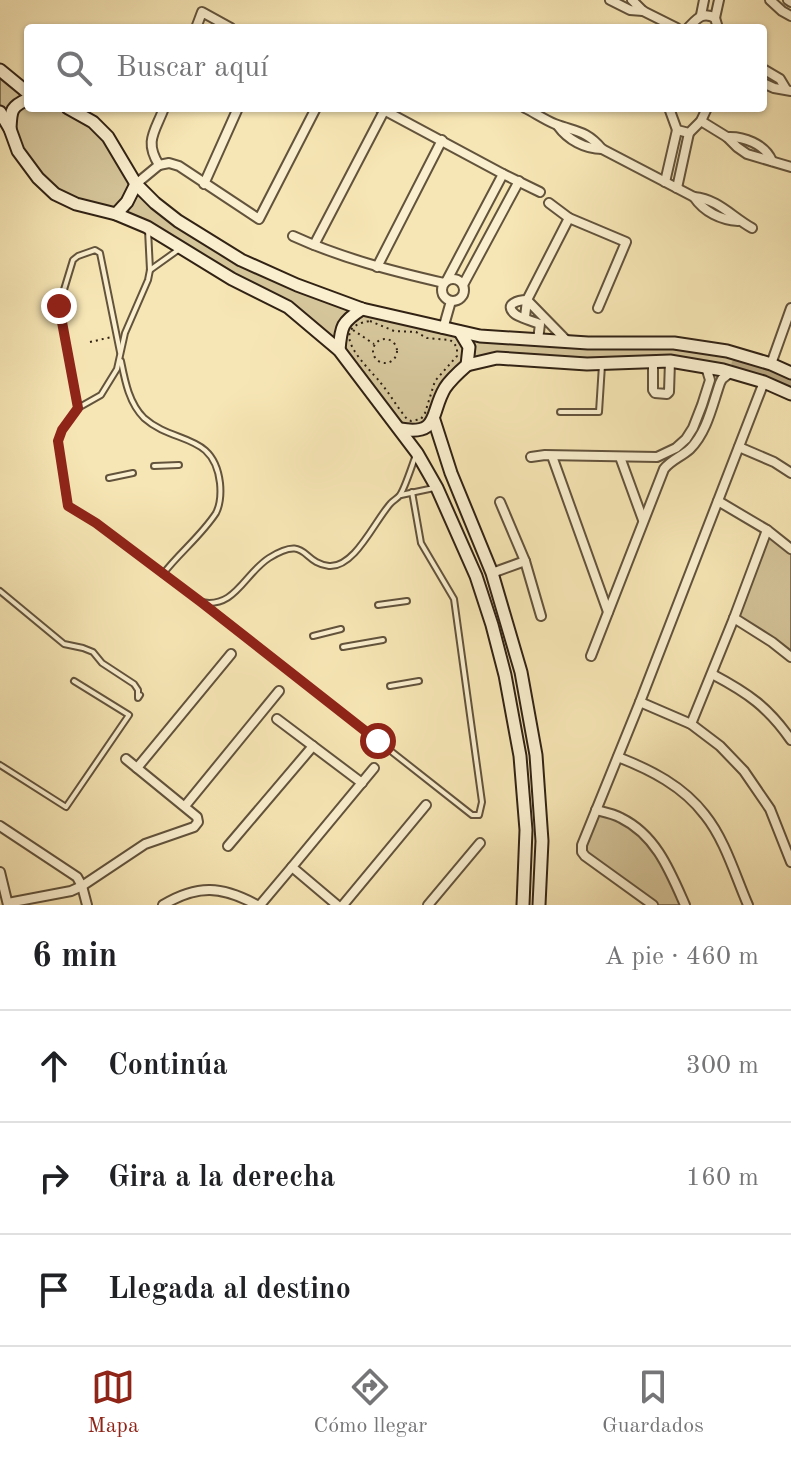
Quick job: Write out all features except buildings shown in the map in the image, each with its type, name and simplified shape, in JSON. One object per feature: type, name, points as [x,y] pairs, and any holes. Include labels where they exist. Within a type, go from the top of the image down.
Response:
[{"type":"street","points":[[610,0],[630,10],[643,11]]},
{"type":"street","points":[[632,0],[643,11],[669,24]]},
{"type":"street","points":[[692,24],[701,15],[704,0]]},
{"type":"street","points":[[717,24],[719,0]]},
{"type":"street","points":[[770,0],[791,16]]},
{"type":"street","points":[[198,24],[202,12],[224,24]]},
{"type":"street","points":[[701,15],[715,18]]},
{"type":"street","points":[[0,70],[24,92]]},
{"type":"street","points":[[767,71],[780,79],[788,90]]},
{"type":"street","points":[[767,85],[788,90]]},
{"type":"street","points":[[10,129],[11,112],[24,99]]},
{"type":"street","points":[[0,112],[18,151],[38,178],[55,194],[147,227],[232,279],[288,307],[339,350],[417,453],[437,488],[476,576],[498,650],[520,756],[526,830],[523,905]]},
{"type":"street","points":[[75,112],[93,122],[108,137],[136,184],[178,221],[241,260],[362,309],[480,336],[568,342],[674,343],[727,351],[791,373]]},
{"type":"street","points":[[159,165],[150,146],[163,112]]},
{"type":"street","points":[[204,184],[236,112]]},
{"type":"street","points":[[116,214],[127,202],[136,184],[159,165],[174,163],[259,219],[314,112]]},
{"type":"street","points":[[314,245],[380,112]]},
{"type":"street","points":[[388,112],[540,192]]},
{"type":"street","points":[[532,112],[558,126],[578,143],[602,149],[694,197],[714,215],[752,228]]},
{"type":"street","points":[[665,182],[677,130],[670,112]]},
{"type":"street","points":[[677,188],[689,133],[705,112]]},
{"type":"street","points":[[701,121],[727,137],[753,143],[769,154],[772,161],[791,167]]},
{"type":"street","points":[[677,130],[689,133]]},
{"type":"street","points":[[377,267],[442,140]]},
{"type":"street","points":[[503,174],[442,287],[443,295],[451,301],[462,297],[463,285],[519,181]]},
{"type":"street","points":[[549,203],[569,218],[626,242],[598,308]]},
{"type":"street","points":[[525,317],[527,300],[569,218]]},
{"type":"street","points":[[293,236],[377,267],[445,282],[454,278],[463,285]]},
{"type":"street","points":[[527,300],[518,300],[511,306],[512,311],[516,315],[542,321]]},
{"type":"street","points":[[527,300],[542,321],[568,342]]},
{"type":"street","points":[[443,329],[451,301]]},
{"type":"street","points":[[771,364],[791,308]]},
{"type":"street","points":[[339,350],[343,324],[362,309]]},
{"type":"street","points":[[538,340],[542,321]]},
{"type":"street","points":[[460,332],[469,347],[467,365]]},
{"type":"street","points":[[539,905],[542,841],[536,755],[521,672],[492,573],[451,473],[434,420],[444,390],[467,365],[497,358],[602,363],[670,361],[731,372],[791,394]]},
{"type":"street","points":[[653,362],[653,390],[667,394],[670,361]]},
{"type":"street","points":[[591,656],[664,469],[692,446],[705,425],[710,380],[706,367]]},
{"type":"street","points":[[531,457],[657,457],[686,439],[722,379],[731,372]]},
{"type":"street","points":[[653,905],[582,852],[582,845],[764,382]]},
{"type":"street","points":[[400,429],[424,429],[434,420]]},
{"type":"street","points":[[695,422],[705,425]]},
{"type":"street","points":[[739,447],[791,473]]},
{"type":"street","points":[[552,456],[608,612]]},
{"type":"street","points":[[620,457],[643,520]]},
{"type":"street","points":[[657,457],[664,469]]},
{"type":"street","points":[[718,501],[767,530],[791,549]]},
{"type":"street","points":[[500,502],[525,561],[541,616]]},
{"type":"street","points":[[691,724],[767,530]]},
{"type":"street","points":[[492,573],[525,561]]},
{"type":"street","points":[[734,618],[791,657]]},
{"type":"street","points":[[137,768],[231,654]]},
{"type":"street","points":[[712,674],[742,690],[775,717],[791,740]]},
{"type":"street","points":[[185,806],[279,691]]},
{"type":"street","points":[[640,702],[691,724],[720,746],[744,771],[770,809],[791,862]]},
{"type":"street","points":[[277,719],[362,783]]},
{"type":"street","points":[[228,846],[313,746]]},
{"type":"street","points":[[618,757],[648,768],[682,790],[706,815],[748,905]]},
{"type":"street","points":[[0,872],[8,904],[71,891],[145,844],[194,827],[197,817],[126,759]]},
{"type":"street","points":[[163,905],[180,895],[219,890],[237,894],[258,905],[374,768]]},
{"type":"street","points":[[292,867],[340,905],[426,805]]},
{"type":"street","points":[[596,810],[620,817],[642,831],[666,862],[685,905]]},
{"type":"street","points":[[0,826],[73,873],[82,886],[87,905]]},
{"type":"street","points":[[428,905],[480,843]]},
{"type":"lane","points":[[147,227],[150,270],[146,288],[125,333],[117,369],[101,395],[78,408],[58,441],[68,506],[96,523],[201,602],[472,815],[479,815],[482,802],[454,599],[421,543],[412,492]]},
{"type":"lane","points":[[150,270],[180,249]]},
{"type":"lane","points":[[78,408],[59,306],[73,260],[95,250],[100,253],[132,402],[143,417],[156,426],[196,443],[211,455],[218,469],[221,491],[218,510],[193,543],[163,574]]},
{"type":"lane","points":[[560,412],[599,412],[602,363]]},
{"type":"lane","points":[[401,495],[417,453]]},
{"type":"lane","points":[[154,466],[179,465]]},
{"type":"lane","points":[[109,478],[133,473]]},
{"type":"lane","points":[[201,602],[223,602],[267,559],[291,548],[303,551],[326,566],[341,565],[354,554],[391,502],[401,495],[437,488]]},
{"type":"lane","points":[[0,591],[64,644],[93,652],[102,663],[134,684],[138,698],[140,695]]},
{"type":"lane","points":[[378,605],[407,601]]},
{"type":"lane","points":[[313,636],[341,629]]},
{"type":"lane","points":[[343,647],[383,640]]},
{"type":"lane","points":[[0,765],[66,807],[129,715],[74,681]]},
{"type":"lane","points":[[390,686],[419,681]]},
{"type":"path","points":[[370,321],[394,331],[416,332],[427,338],[443,338],[454,343],[457,356],[435,381],[421,419],[407,419],[357,356],[349,336],[352,330],[370,321]]},
{"type":"path","points":[[352,330],[375,345]]},
{"type":"path","points":[[90,342],[117,336]]},
{"type":"path","points":[[383,340],[392,342],[396,350],[394,358],[387,363],[379,361],[373,354],[375,345],[383,340]]},
{"type":"shaded area","points":[[0,70],[24,90],[24,112],[75,112],[93,122],[136,184],[178,221],[297,285],[446,330],[674,343],[791,373],[791,394],[723,370],[497,358],[467,365],[424,429],[400,429],[339,350],[288,307],[147,227],[76,204],[38,178],[0,112]]},
{"type":"shaded area","points":[[767,530],[791,549],[791,657],[734,618]]},
{"type":"shaded area","points":[[596,810],[642,831],[685,905],[653,905],[585,856],[582,845]]},
{"type":"waterway","points":[[736,364],[791,383]]},
{"type":"route","points":[[59,306],[78,408],[58,441],[68,506],[96,523],[201,602],[378,741]]}]
